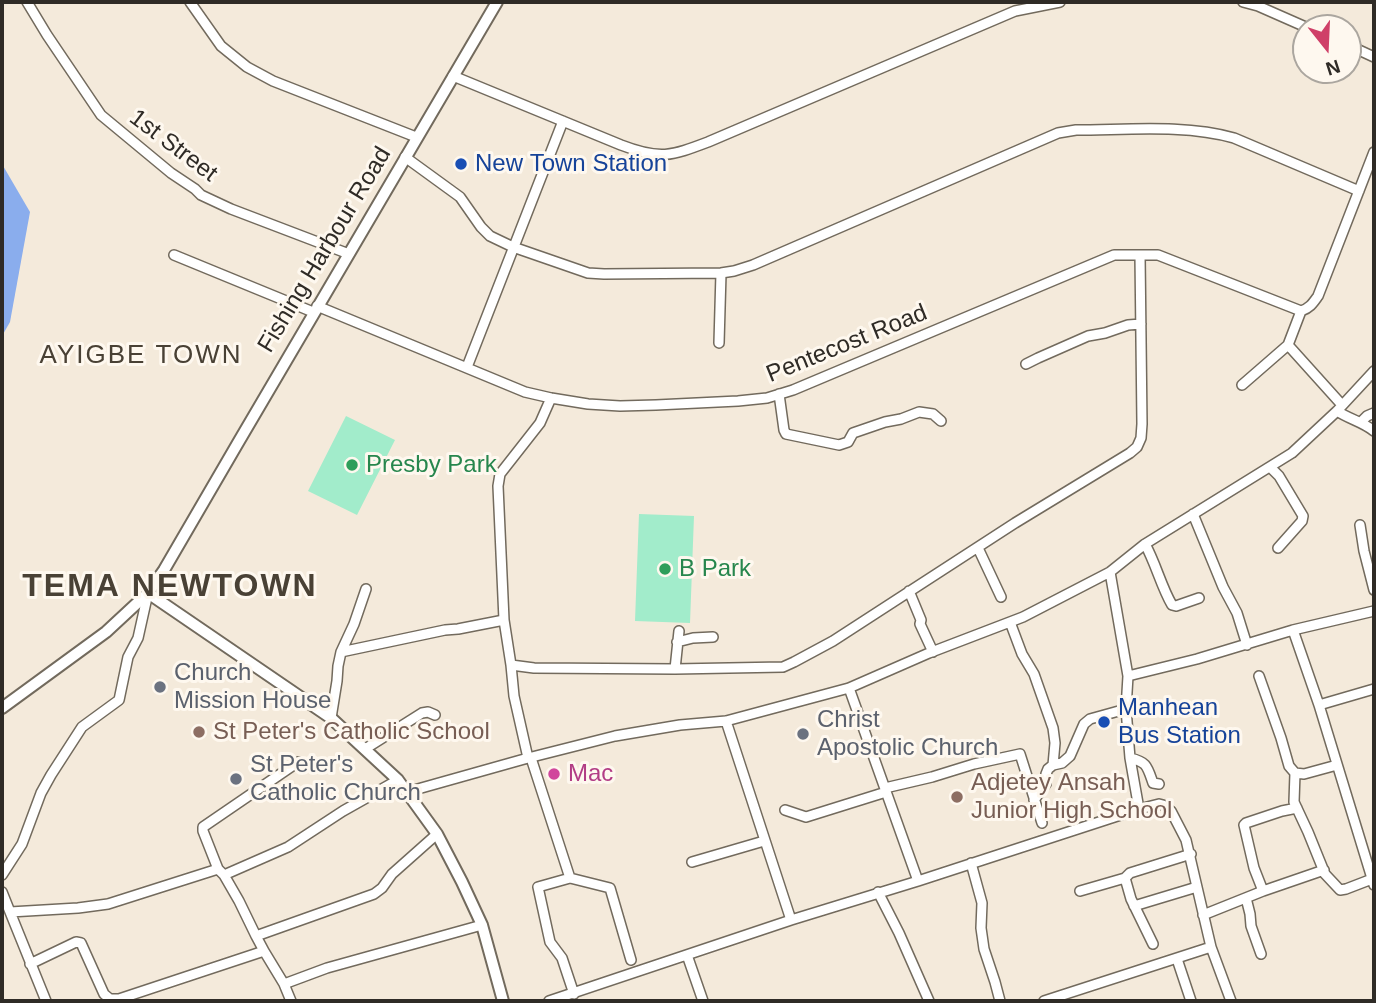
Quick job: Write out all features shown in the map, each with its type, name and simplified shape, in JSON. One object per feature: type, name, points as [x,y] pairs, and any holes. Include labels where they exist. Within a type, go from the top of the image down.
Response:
[{"type":"street","name":"1st Street","points":[[27,2],[101,115],[172,173],[211,200],[349,254]]},
{"type":"street","points":[[190,2],[221,46],[247,67],[273,81],[416,137]]},
{"type":"street","name":"Fishing Harbour Road","points":[[2,708],[106,632],[148,593],[497,2]]},
{"type":"street","points":[[453,76],[645,154],[663,155],[682,152],[1013,6],[1060,2]]},
{"type":"street","points":[[1243,2],[1292,21]]},
{"type":"street","points":[[467,366],[563,121]]},
{"type":"street","points":[[405,157],[460,197],[490,236],[513,247],[588,273],[604,274],[734,271],[1067,131],[1190,130],[1216,133],[1234,138],[1359,191]]},
{"type":"street","points":[[1242,385],[1288,345],[1301,310],[1308,309],[1318,296],[1374,152]]},
{"type":"street","name":"Pentecost Road","points":[[174,255],[467,366],[526,392],[588,404],[632,406],[767,398],[838,372],[1114,255],[1158,255],[1175,260],[1301,310]]},
{"type":"street","points":[[511,665],[534,668],[783,667],[832,641],[1015,523],[1116,463],[1136,447],[1141,438],[1140,255]]},
{"type":"street","points":[[719,343],[721,273]]},
{"type":"street","points":[[1026,364],[1088,336],[1141,324]]},
{"type":"street","points":[[1288,345],[1339,408],[1350,419],[1361,422],[1374,431]]},
{"type":"street","points":[[408,793],[615,736],[680,725],[726,722],[849,688],[1010,622],[1110,572],[1145,544],[1292,453],[1374,371]]},
{"type":"street","points":[[779,394],[786,434],[839,445],[848,442],[853,433],[919,412],[933,414],[941,421]]},
{"type":"street","points":[[551,398],[540,423],[500,474],[498,486],[504,620],[514,696],[530,758],[570,878]]},
{"type":"street","points":[[1361,422],[1374,413]]},
{"type":"street","points":[[1270,467],[1279,476],[1303,516],[1302,521],[1278,548]]},
{"type":"street","points":[[1193,514],[1223,587],[1237,613],[1247,645]]},
{"type":"street","points":[[1360,525],[1374,590]]},
{"type":"street","points":[[1145,544],[1172,605],[1199,598]]},
{"type":"street","points":[[978,548],[1002,597]]},
{"type":"street","points":[[1364,551],[1374,548]]},
{"type":"street","points":[[1110,572],[1128,677],[1126,709],[1129,758],[1139,809]]},
{"type":"street","points":[[331,718],[341,652],[366,589]]},
{"type":"street","points":[[909,592],[933,652]]},
{"type":"street","points":[[2,875],[22,844],[41,793],[82,727],[119,700],[128,657],[138,638],[148,593],[331,718],[398,780],[437,834],[482,925],[503,1001]]},
{"type":"street","points":[[1128,677],[1293,630],[1374,611]]},
{"type":"street","points":[[341,652],[504,620]]},
{"type":"street","points":[[1010,622],[1022,654],[1034,674],[1053,728],[1053,765]]},
{"type":"street","points":[[1259,676],[1289,766],[1295,773],[1294,802],[1324,870],[1340,890],[1373,882],[1293,630]]},
{"type":"street","points":[[675,669],[678,631]]},
{"type":"street","points":[[677,642],[713,636]]},
{"type":"street","points":[[849,688],[918,881]]},
{"type":"street","points":[[1319,705],[1374,689]]},
{"type":"street","points":[[1034,800],[1046,784],[1048,769],[1067,760],[1084,724],[1090,719],[1126,709]]},
{"type":"street","points":[[365,749],[422,713],[435,715]]},
{"type":"street","points":[[726,722],[791,920]]},
{"type":"street","points":[[785,810],[806,817],[885,790],[974,764],[1020,754],[1042,823]]},
{"type":"street","points":[[1129,758],[1142,761],[1153,783],[1159,784]]},
{"type":"street","points":[[291,1001],[240,901],[221,872],[203,827],[298,762]]},
{"type":"street","points":[[1295,773],[1304,774],[1338,765]]},
{"type":"street","points":[[10,912],[108,904],[221,872],[288,847],[343,811],[398,780]]},
{"type":"street","points":[[549,1001],[578,996],[791,920],[1159,804],[1171,811],[1191,854],[1211,947],[1231,1001]]},
{"type":"street","points":[[1263,891],[1254,868],[1244,825],[1246,822],[1297,808]]},
{"type":"street","points":[[256,936],[374,894],[437,834]]},
{"type":"street","points":[[692,862],[764,841]]},
{"type":"street","points":[[1080,891],[1191,854]]},
{"type":"street","points":[[971,863],[982,903],[984,949],[1000,1001]]},
{"type":"street","points":[[1203,915],[1324,870]]},
{"type":"street","points":[[578,996],[562,958],[550,942],[537,887],[570,878],[610,888],[631,960]]},
{"type":"street","points":[[1125,878],[1134,906],[1153,944]]},
{"type":"street","points":[[1134,906],[1197,887]]},
{"type":"street","points":[[878,892],[929,1001]]},
{"type":"street","points":[[1246,898],[1251,926],[1261,954]]},
{"type":"street","points":[[3,899],[46,1001]]},
{"type":"street","points":[[284,984],[327,968],[482,925]]},
{"type":"street","points":[[30,964],[76,942],[81,943],[104,994],[110,999],[119,999],[264,951]]},
{"type":"street","points":[[1044,1001],[1211,947]]},
{"type":"street","points":[[687,955],[703,1001]]},
{"type":"street","points":[[1177,959],[1191,1001]]},
{"type":"green space","name":"Presby Park","points":[[346,416],[395,440],[357,515],[308,491]]},
{"type":"green space","name":"B Park","points":[[639,514],[694,516],[690,623],[635,621]]},
{"type":"water","points":[[2,164],[30,212],[10,322],[2,336]]},
{"type":"place","name":"New Town Station","points":[[461,164]]},
{"type":"place","name":"Presby Park","points":[[352,465]]},
{"type":"place","name":"B Park","points":[[665,569]]},
{"type":"place","name":"Church Mission House","points":[[160,687]]},
{"type":"place","name":"Manhean Bus Station","points":[[1104,722]]},
{"type":"place","name":"St Peter's Catholic School","points":[[199,732]]},
{"type":"place","name":"Christ Apostolic Church","points":[[803,734]]},
{"type":"place","name":"Mac","points":[[554,774]]},
{"type":"place","name":"St Peter's Catholic Church","points":[[236,779]]},
{"type":"place","name":"Adjetey Ansah Junior High School","points":[[957,797]]},
{"type":"district","name":"AYIGBE TOWN","points":[[141,356]]},
{"type":"district","name":"TEMA NEWTOWN","points":[[170,587]]}]
